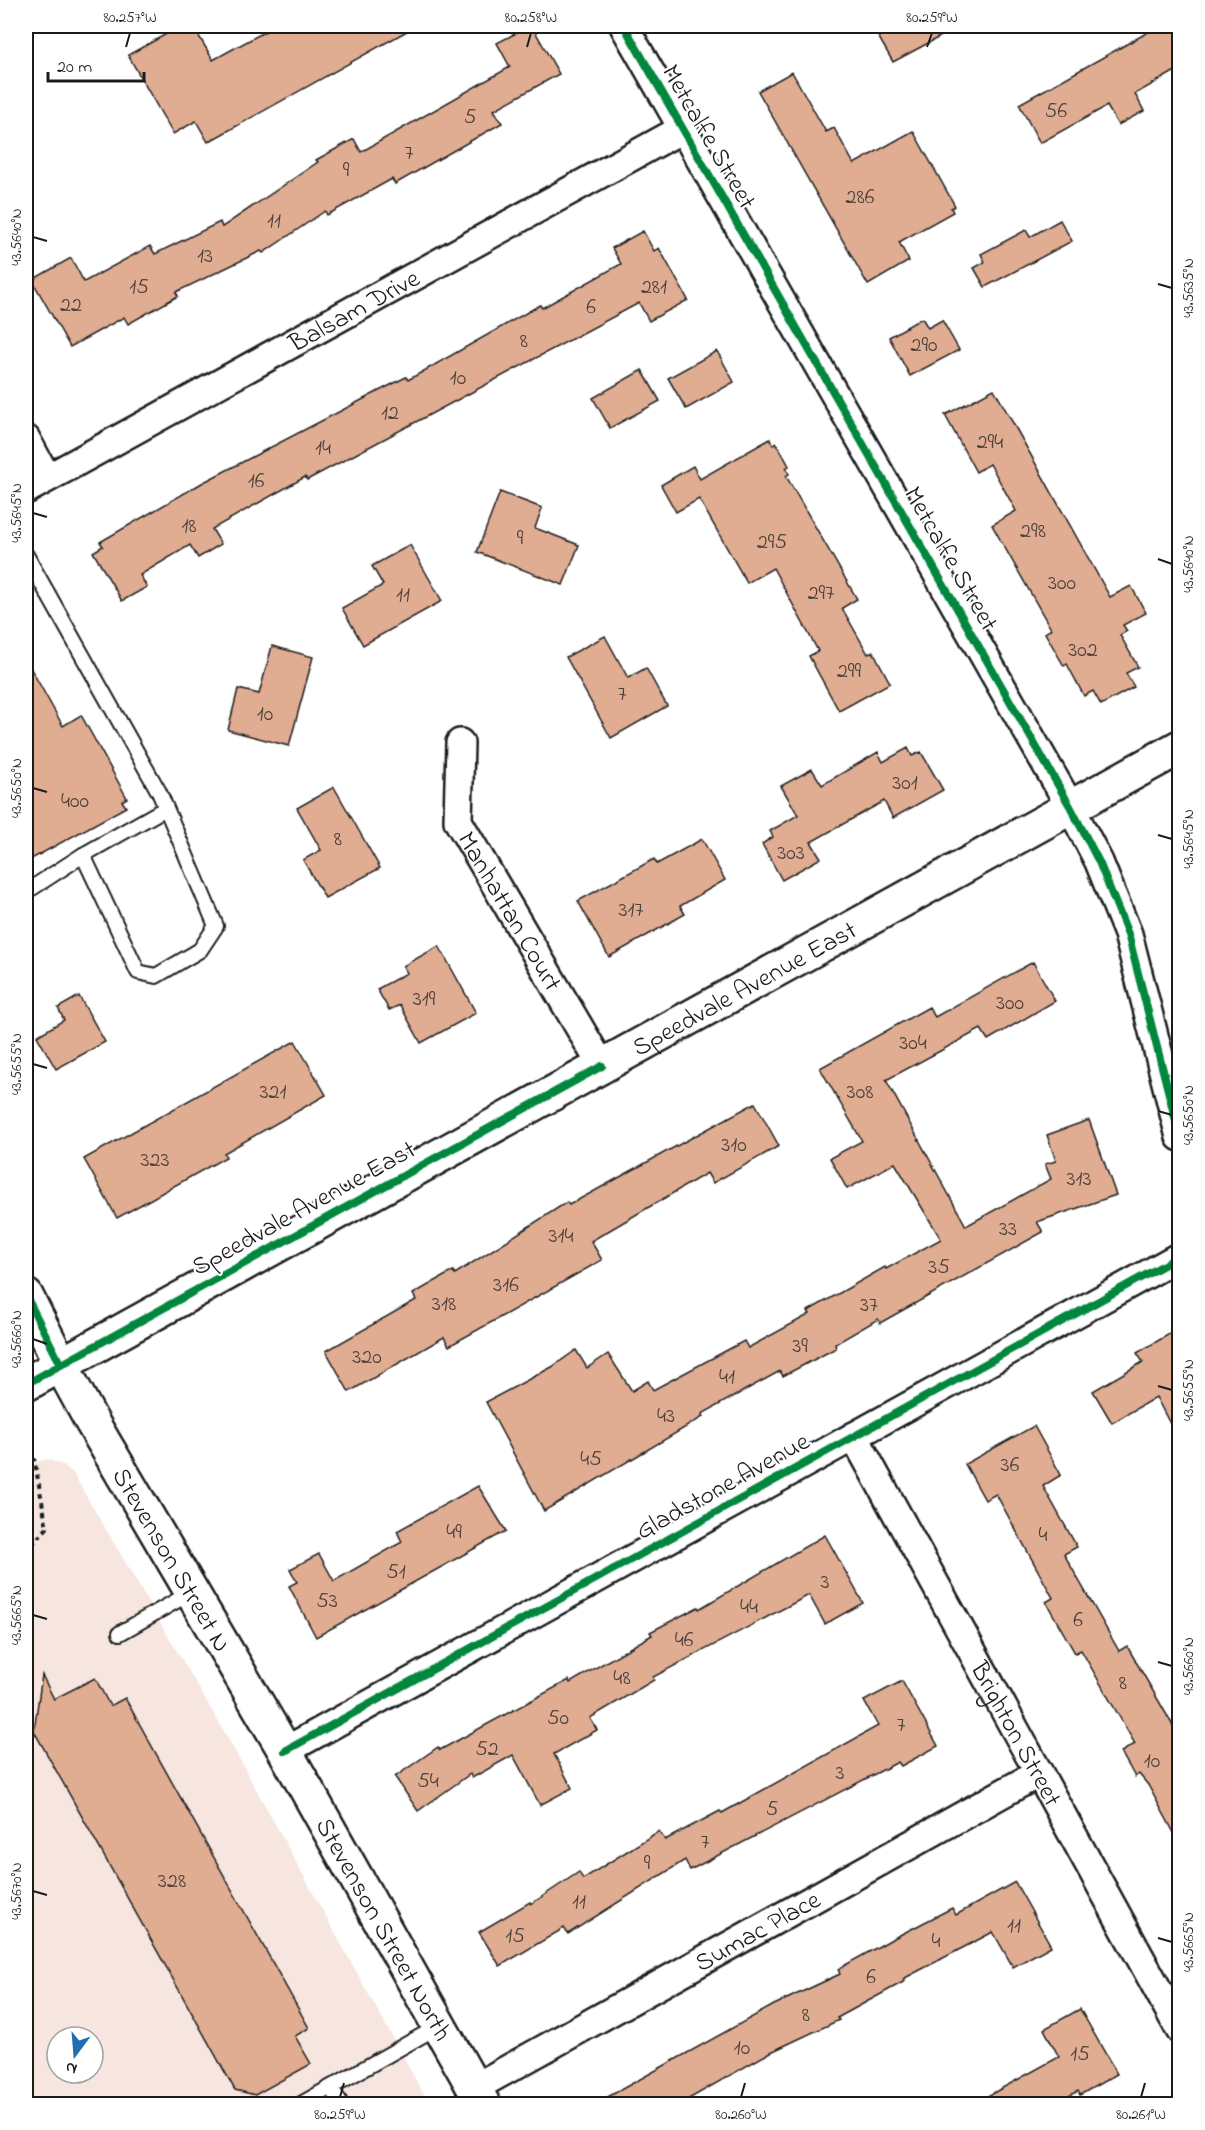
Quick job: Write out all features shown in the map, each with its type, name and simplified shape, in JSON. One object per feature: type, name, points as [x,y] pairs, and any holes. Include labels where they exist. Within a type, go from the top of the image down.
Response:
[{"type":"main road","name":"Speedvale Avenue East","points":[[26,1384],[1179,747]]},
{"type":"main road","points":[[26,1296],[61,1365]]},
{"type":"main road","name":"Stevenson Street N","points":[[61,1365],[285,1751]]},
{"type":"main road","name":"Stevenson Street North","points":[[285,1751],[479,2096]]},
{"type":"street","name":"Metcalfe Street","points":[[624,26],[1070,806],[1099,862],[1128,934],[1179,1137]]},
{"type":"street","name":"Balsam Drive","points":[[36,484],[681,129]]},
{"type":"street","points":[[26,439],[36,484]]},
{"type":"street","name":"Manhattan Court","points":[[460,743],[458,821],[602,1066]]},
{"type":"street","name":"Gladstone Avenue","points":[[285,1751],[1179,1256]]},
{"type":"street","name":"Brighton Street","points":[[854,1436],[1179,2030]]},
{"type":"street","name":"Sumac Place","points":[[479,2096],[1039,1773]]},
{"type":"lane","points":[[26,555],[166,808],[216,926],[201,950],[156,976],[138,972],[83,855]]},
{"type":"lane","points":[[32,888],[83,855],[166,808]]},
{"type":"lane","points":[[120,1633],[192,1592]]},
{"type":"lane","points":[[302,2104],[439,2026]]},
{"type":"lane","points":[[331,2088],[341,2104]]},
{"type":"path","points":[[26,1551],[47,1527],[34,1458]]},
{"type":"shaded area","points":[[46,1459],[63,1465],[73,1473],[229,1740],[429,2104],[26,2104],[26,1466]]},
{"type":"building","points":[[181,26],[193,26],[213,60],[275,26],[416,26],[208,142],[196,121],[173,134],[128,55]]},
{"type":"building","points":[[530,26],[559,74],[494,110],[502,123],[395,184],[392,179],[327,215],[325,211],[263,253],[261,251],[176,292],[178,296],[128,324],[124,317],[70,347],[32,280],[71,258],[84,282],[150,246],[155,254],[220,222],[222,227],[318,162],[316,160],[354,139],[361,152],[510,67],[497,43]]},
{"type":"building","points":[[872,26],[960,26],[893,62]]},
{"type":"building","points":[[1159,26],[1179,26],[1179,69],[1135,94],[1144,111],[1118,125],[1107,106],[1040,143],[1019,104]]},
{"type":"building","points":[[792,72],[826,132],[834,128],[854,164],[913,131],[955,206],[951,208],[953,212],[899,242],[909,261],[868,285],[758,91]]},
{"type":"building","points":[[1060,220],[1072,241],[985,287],[974,268],[985,262],[981,254],[1026,230],[1030,237]]},
{"type":"building","points":[[643,231],[654,251],[659,248],[688,300],[649,321],[639,303],[307,480],[305,477],[212,529],[221,544],[198,558],[190,545],[140,575],[147,587],[122,601],[93,552],[103,546],[100,542],[202,483],[406,377],[408,380],[540,305],[542,308],[621,264],[612,248]]},
{"type":"building","points":[[922,318],[928,328],[942,320],[959,350],[910,376],[889,337]]},
{"type":"building","points":[[717,351],[734,382],[686,409],[668,378]]},
{"type":"building","points":[[642,370],[660,401],[610,428],[593,398]]},
{"type":"building","points":[[994,389],[1110,597],[1131,586],[1146,613],[1123,625],[1127,631],[1120,635],[1138,667],[1126,673],[1134,687],[1101,705],[1093,691],[1084,696],[1067,664],[1064,666],[1045,633],[1051,629],[992,525],[1016,511],[990,464],[976,472],[945,415]]},
{"type":"building","points":[[770,439],[773,445],[776,442],[789,466],[786,468],[789,474],[786,476],[857,599],[842,608],[868,654],[873,651],[890,683],[839,711],[809,656],[818,651],[773,568],[747,583],[699,499],[676,512],[661,485],[693,466],[700,479]]},
{"type":"building","points":[[500,492],[542,508],[535,528],[579,545],[563,585],[477,552]]},
{"type":"building","points":[[410,545],[442,601],[363,645],[342,608],[383,585],[372,566]]},
{"type":"building","points":[[605,636],[628,678],[646,668],[667,706],[611,738],[566,657]]},
{"type":"building","points":[[272,646],[313,657],[289,746],[228,730],[238,689],[259,694]]},
{"type":"building","points":[[26,660],[63,726],[81,715],[127,798],[122,801],[126,807],[26,862]]},
{"type":"building","points":[[908,748],[912,756],[921,752],[943,790],[893,818],[884,801],[811,842],[821,858],[782,880],[762,844],[773,837],[770,831],[798,815],[781,786],[812,769],[822,785],[878,752],[883,762]]},
{"type":"building","points":[[334,787],[380,868],[325,898],[303,860],[321,850],[297,808]]},
{"type":"building","points":[[702,839],[725,880],[680,906],[685,914],[609,957],[578,901],[654,859],[657,864]]},
{"type":"building","points":[[439,946],[476,1013],[421,1043],[400,1005],[389,1010],[377,989],[407,973],[403,966]]},
{"type":"building","points":[[1033,962],[1055,1001],[988,1040],[981,1029],[886,1080],[966,1226],[1051,1179],[1045,1164],[1056,1161],[1047,1135],[1089,1120],[1116,1195],[1037,1222],[1043,1232],[880,1323],[878,1319],[835,1344],[836,1348],[783,1376],[780,1371],[702,1414],[703,1417],[544,1511],[486,1402],[552,1367],[576,1350],[587,1368],[608,1354],[632,1391],[648,1381],[653,1390],[744,1341],[748,1348],[810,1314],[808,1311],[885,1267],[886,1269],[941,1239],[895,1163],[847,1189],[830,1158],[862,1141],[820,1068],[929,1007],[935,1017]]},
{"type":"building","points":[[79,996],[105,1042],[56,1069],[37,1036],[64,1020],[58,1008]]},
{"type":"building","points":[[295,1041],[326,1095],[224,1153],[226,1157],[117,1218],[84,1159]]},
{"type":"building","points":[[755,1103],[779,1146],[713,1183],[707,1173],[591,1241],[602,1260],[449,1346],[444,1337],[349,1392],[326,1351],[416,1300],[413,1294],[453,1271],[455,1274],[567,1202],[569,1205]]},
{"type":"building","points":[[1171,1333],[1179,1348],[1179,1441],[1156,1397],[1112,1423],[1093,1391],[1143,1362],[1137,1353]]},
{"type":"building","points":[[1034,1426],[1061,1475],[1043,1486],[1077,1547],[1064,1554],[1119,1651],[1127,1646],[1179,1736],[1179,1842],[1148,1785],[1139,1774],[1135,1777],[1121,1752],[1135,1744],[1081,1650],[1075,1653],[1046,1602],[1053,1598],[996,1494],[985,1500],[965,1464]]},
{"type":"building","points":[[478,1486],[506,1531],[316,1637],[289,1586],[297,1582],[290,1569],[319,1554],[334,1581],[402,1542],[397,1531]]},
{"type":"building","points":[[825,1535],[863,1603],[825,1624],[809,1595],[653,1677],[654,1680],[590,1718],[597,1730],[554,1754],[572,1788],[540,1805],[513,1755],[472,1778],[470,1774],[418,1811],[395,1777],[438,1747],[440,1750],[569,1680],[570,1683],[652,1635],[650,1632],[698,1607],[699,1609]]},
{"type":"building","points":[[42,1675],[54,1699],[95,1678],[110,1706],[125,1698],[309,2028],[295,2036],[311,2064],[255,2095],[235,2090],[34,1731]]},
{"type":"building","points":[[902,1681],[938,1746],[901,1766],[898,1762],[690,1870],[685,1860],[568,1934],[564,1928],[500,1966],[479,1932],[530,1902],[531,1904],[579,1872],[583,1879],[659,1831],[665,1840],[720,1811],[722,1813],[878,1726],[864,1701]]},
{"type":"building","points":[[1015,1882],[1051,1946],[1013,1967],[993,1932],[903,1979],[905,1981],[837,2018],[839,2020],[771,2052],[680,2104],[595,2104],[774,2005],[840,1974],[838,1969],[892,1939],[952,1908],[956,1915]]},
{"type":"building","points":[[1080,2009],[1117,2074],[1080,2095],[1078,2091],[1054,2104],[973,2104],[1059,2057],[1044,2029]]},
{"type":"cycle path","points":[[624,26],[1070,806],[1099,862],[1128,934],[1180,1137]]},
{"type":"cycle path","points":[[26,1384],[602,1066]]},
{"type":"cycle path","points":[[285,1751],[1180,1256]]},
{"type":"cycle path","points":[[26,1296],[61,1365]]}]
